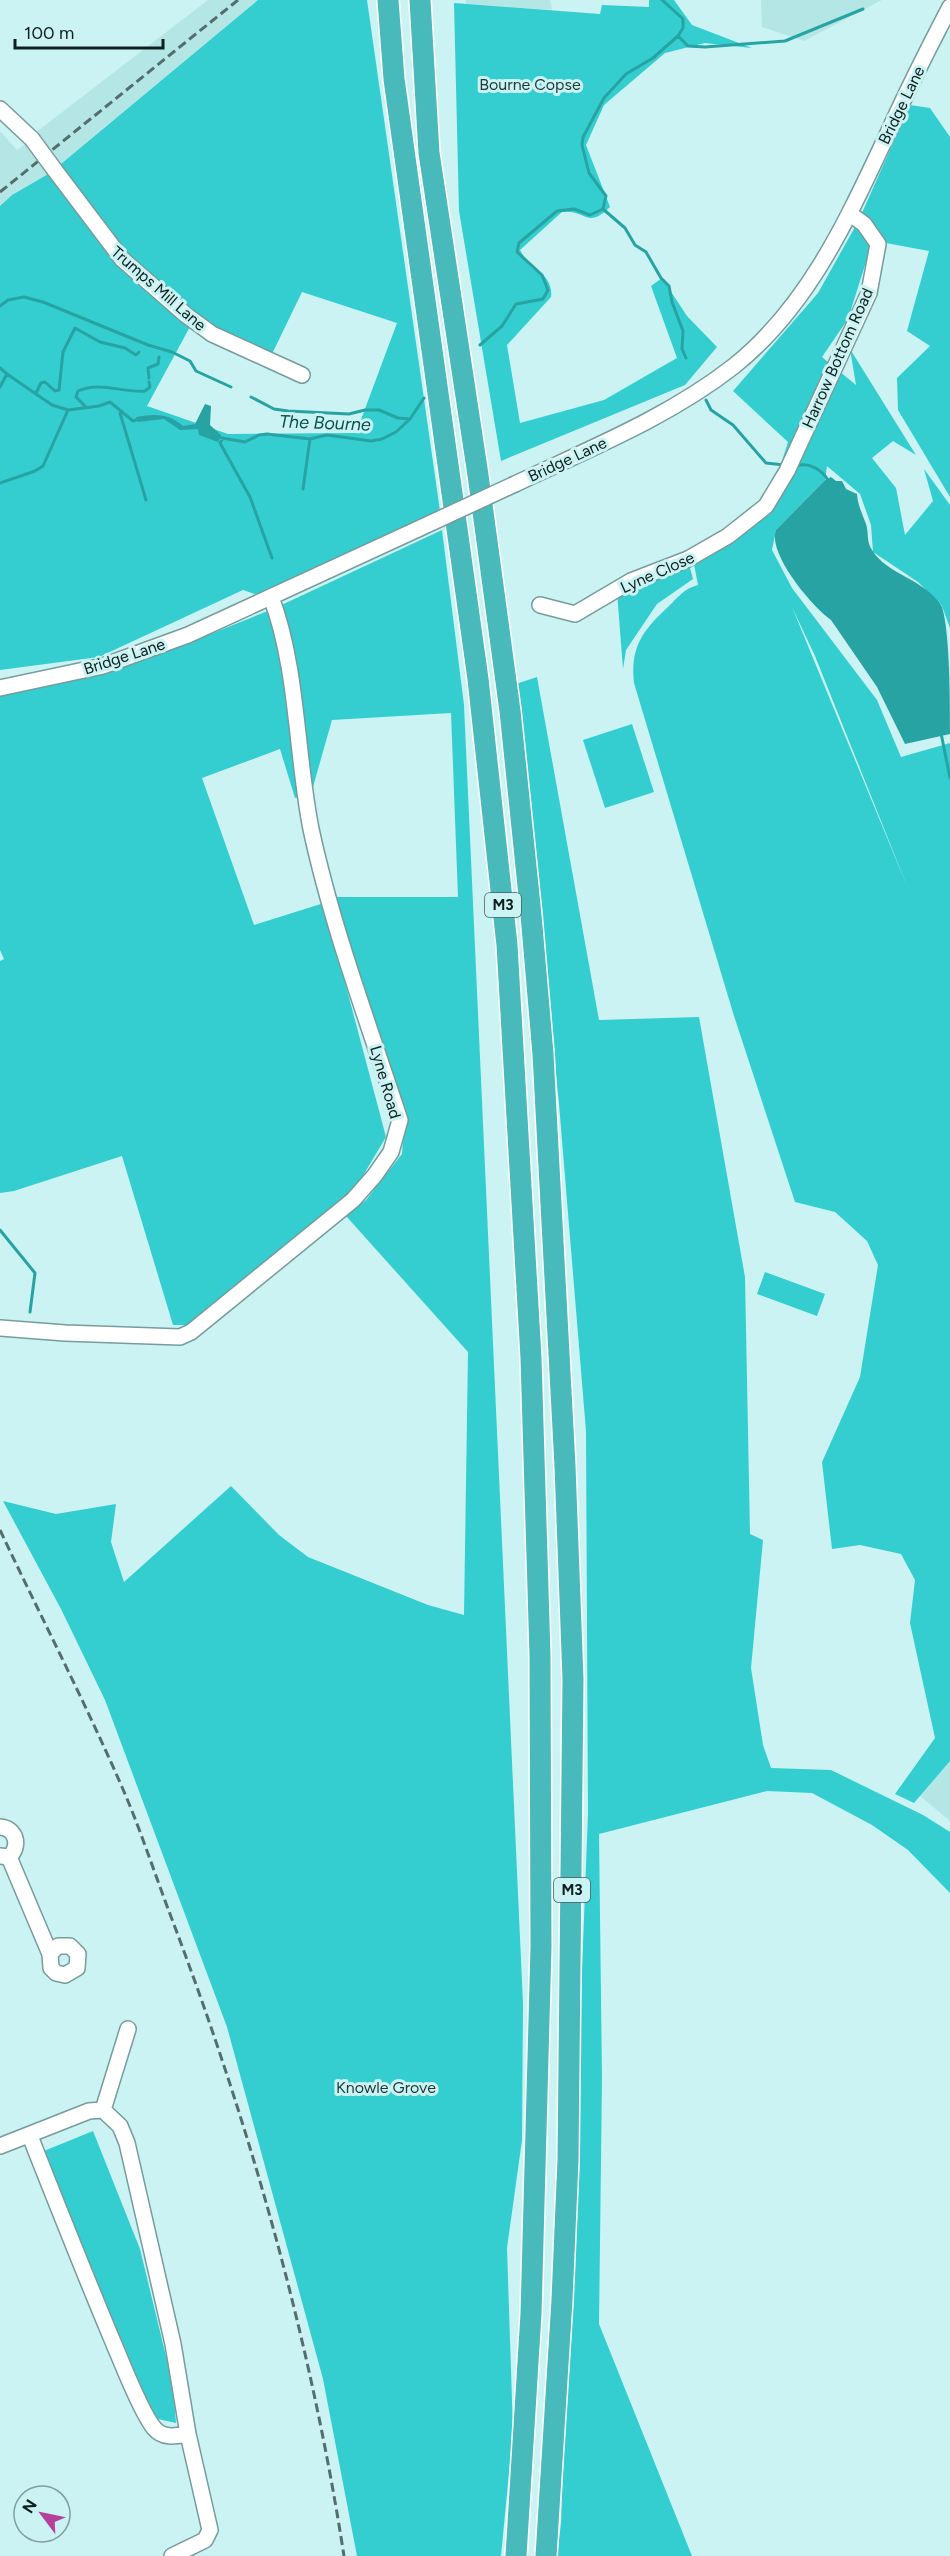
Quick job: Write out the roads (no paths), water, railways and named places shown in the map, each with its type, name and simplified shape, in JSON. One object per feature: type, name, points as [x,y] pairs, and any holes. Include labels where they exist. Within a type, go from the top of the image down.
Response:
[{"type":"highway","name":"M3","points":[[388,0],[394,79],[478,679],[506,933],[531,1358],[540,1655],[541,1947],[531,2314],[516,2556]]},
{"type":"highway","name":"M3","points":[[420,0],[429,153],[476,464],[510,711],[531,915],[543,1054],[565,1466],[573,1679],[568,2160],[546,2556]]},
{"type":"street","name":"Bridge Lane","points":[[0,688],[103,666],[188,635],[515,484],[676,405],[736,364],[772,329],[798,298],[830,252],[943,37],[950,7]]},
{"type":"street","name":"Trumps Mill Lane","points":[[0,109],[32,139],[122,259],[186,315],[212,334],[302,375]]},
{"type":"street","name":"Harrow Bottom Road","points":[[766,506],[789,466],[869,293],[878,244],[864,224],[850,214]]},
{"type":"street","name":"Lyne Close","points":[[540,604],[575,614],[631,582],[688,560],[728,536],[766,506]]},
{"type":"street","name":"Lyne Road","points":[[0,1328],[180,1337],[191,1332],[270,1270],[353,1200],[391,1152],[400,1120],[324,879],[311,829],[284,636],[270,597]]},
{"type":"street","points":[[0,1827],[9,1830],[16,1840],[15,1850],[5,1856],[50,1954]]},
{"type":"street","points":[[103,2110],[128,2029]]},
{"type":"street","points":[[0,2146],[89,2111],[103,2110],[120,2126],[127,2143],[172,2344],[188,2434],[210,2530],[205,2540],[172,2556]]},
{"type":"street","points":[[30,2136],[78,2260],[128,2378],[154,2429],[168,2437],[188,2434]]},
{"type":"waterway","name":"The Bourne","points":[[603,209],[606,196],[589,173],[582,145],[583,137],[604,98],[626,74],[653,58],[678,36],[683,28],[683,19],[662,0]]},
{"type":"waterway","name":"The Bourne","points":[[678,36],[688,46],[705,47],[785,41],[863,9]]},
{"type":"waterway","points":[[480,345],[502,326],[516,304],[543,299],[548,290],[542,275],[517,252],[519,243],[557,211],[574,209],[590,215],[603,209]]},
{"type":"waterway","points":[[603,209],[625,228],[635,245],[646,252],[661,278],[669,286],[672,302],[683,331],[682,349],[686,358]]},
{"type":"waterway","name":"The Bourne","points":[[0,306],[8,300],[24,297],[43,302],[148,345],[172,352],[190,361],[196,371],[231,387]]},
{"type":"waterway","points":[[36,393],[41,383],[45,382],[55,391],[59,390],[63,352],[75,328],[100,342],[125,348],[136,355],[139,352]]},
{"type":"waterway","points":[[149,378],[148,368],[158,364],[159,357]]},
{"type":"waterway","points":[[0,368],[7,374]]},
{"type":"waterway","points":[[0,387],[7,374],[52,405],[68,410]]},
{"type":"waterway","points":[[86,407],[76,397],[78,391],[95,387],[145,391],[150,387],[149,382]]},
{"type":"waterway","name":"The Bourne","points":[[251,397],[274,409],[288,411],[349,414],[365,410],[379,410],[398,418],[409,419]]},
{"type":"waterway","name":"The Bourne","points":[[216,437],[245,442],[267,434],[310,439],[327,435],[371,441],[382,439],[396,432],[410,419],[424,398]]},
{"type":"waterway","points":[[706,400],[711,410],[733,425],[766,463],[784,465]]},
{"type":"waterway","name":"The Bourne","points":[[0,483],[43,466],[68,410],[99,406],[110,402],[133,421],[139,419]]},
{"type":"waterway","points":[[120,413],[146,500]]},
{"type":"waterway","points":[[223,438],[220,443],[250,497],[272,558]]},
{"type":"waterway","points":[[303,489],[310,439]]},
{"type":"waterway","points":[[796,466],[814,467],[828,480]]},
{"type":"waterway","points":[[941,733],[950,778]]},
{"type":"waterway","points":[[0,1230],[35,1273],[30,1312]]},
{"type":"railway","points":[[0,192],[238,0]]},
{"type":"railway","points":[[0,1530],[93,1722],[129,1803],[226,2071],[274,2230],[295,2311],[314,2392],[344,2556]]},
{"type":"park label","name":"Bourne Copse","points":[[530,84]]},
{"type":"park label","name":"Knowle Grove","points":[[386,2087]]}]
